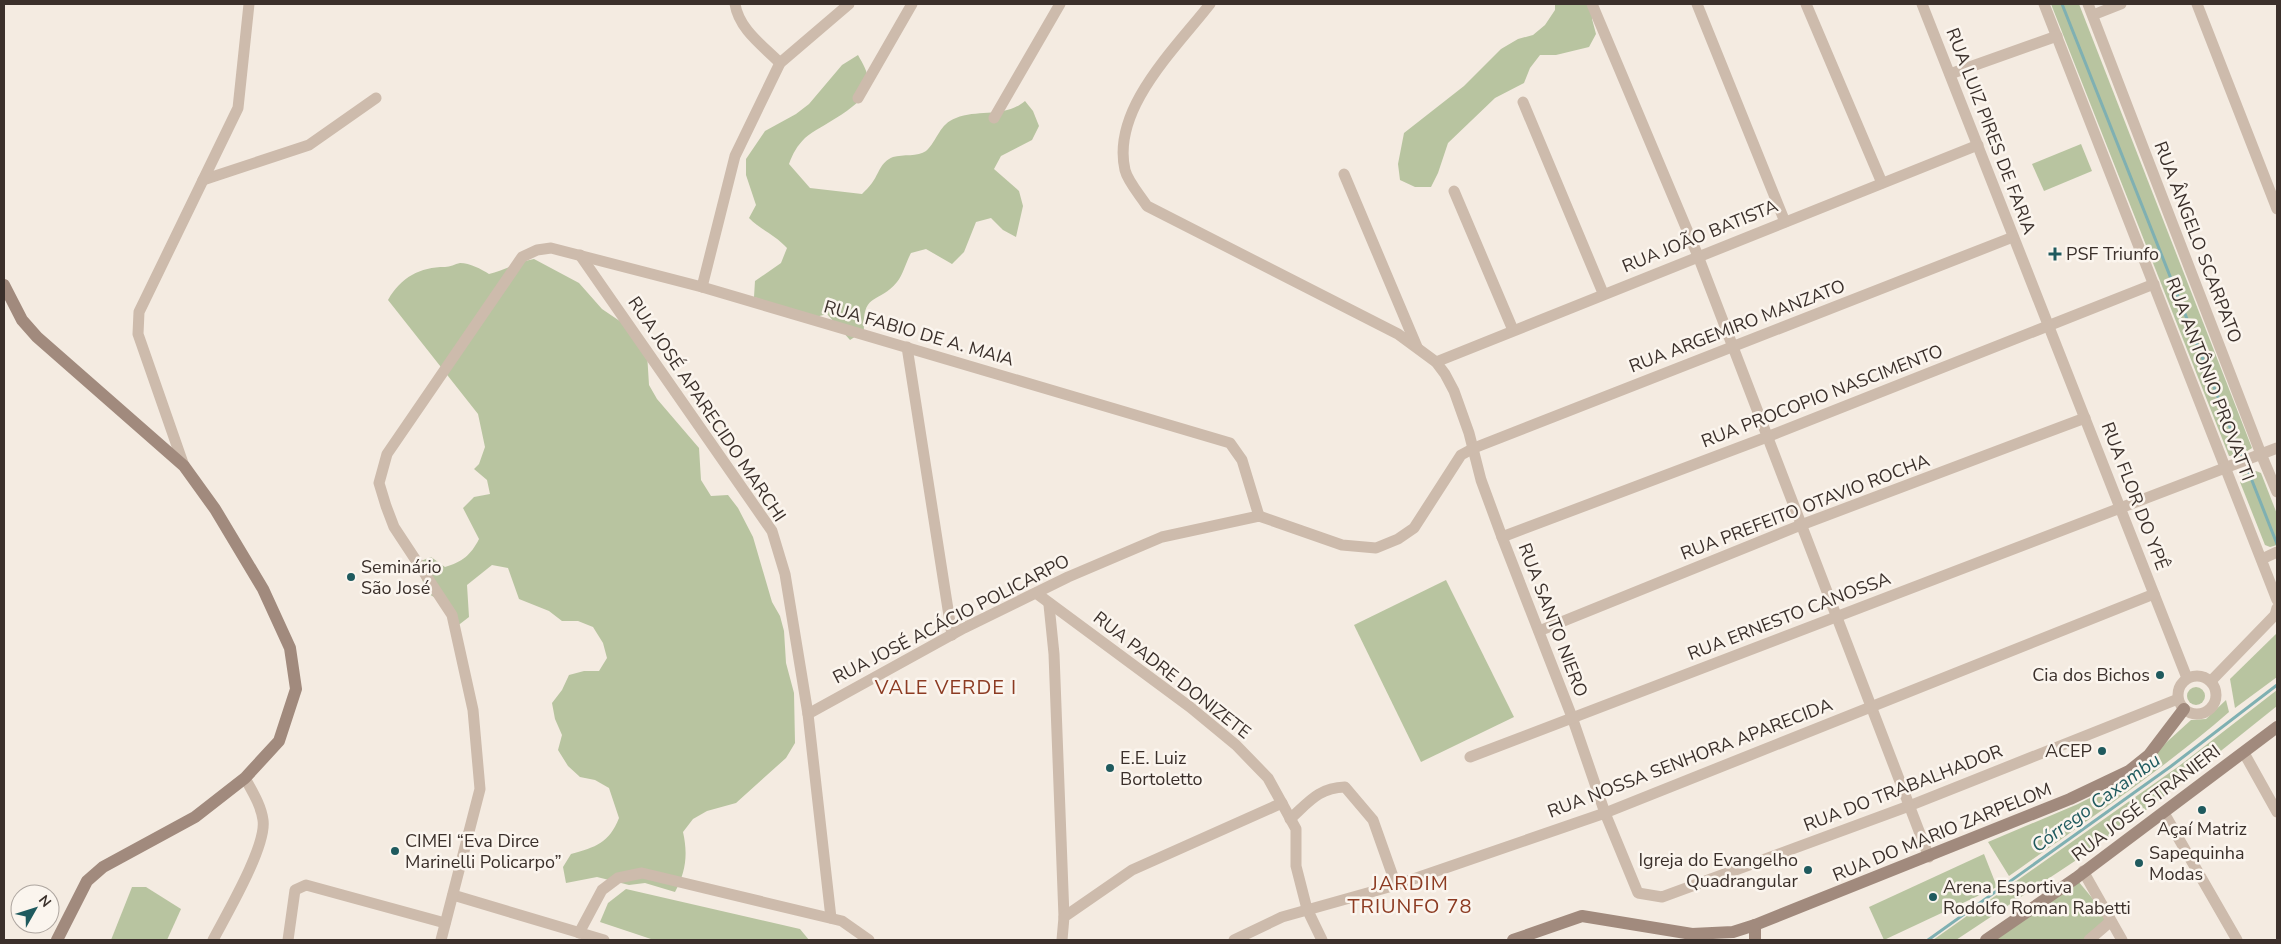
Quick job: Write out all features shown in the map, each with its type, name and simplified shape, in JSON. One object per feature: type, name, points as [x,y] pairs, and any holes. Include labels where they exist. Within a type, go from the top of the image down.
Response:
[{"type":"street","points":[[184,466],[138,334],[137,322],[139,312],[238,108],[249,4]]},
{"type":"street","points":[[735,4],[738,18],[749,33],[780,63]]},
{"type":"street","points":[[702,287],[735,156],[780,63],[849,4]]},
{"type":"street","points":[[858,98],[912,4]]},
{"type":"street","points":[[994,118],[1060,4]]},
{"type":"street","name":"RUA SANTO NIERO","points":[[1210,4],[1146,85],[1128,120],[1122,143],[1125,171],[1147,206],[1398,334],[1436,362],[1454,391],[1474,448],[1481,480],[1572,717],[1605,813],[1638,893]]},
{"type":"street","points":[[1592,4],[1698,256],[1929,857]]},
{"type":"street","points":[[1697,4],[1785,222]]},
{"type":"street","points":[[1806,4],[1882,183]]},
{"type":"street","name":"RUA LUIZ PIRES DE FARIA","points":[[1922,4],[2048,328]]},
{"type":"street","name":"RUA ANTÔNIO PROVATTI","points":[[2044,4],[2277,600]]},
{"type":"street","points":[[2090,9],[2121,4]]},
{"type":"street","points":[[2197,4],[2277,209]]},
{"type":"street","name":"RUA ÂNGELO SCARPATO","points":[[2090,9],[2277,492]]},
{"type":"street","points":[[1950,74],[2057,36]]},
{"type":"street","points":[[203,180],[309,144],[376,98]]},
{"type":"street","points":[[1523,102],[1603,294]]},
{"type":"street","name":"RUA JOÃO BATISTA","points":[[1436,362],[1978,145]]},
{"type":"street","points":[[1344,174],[1417,347]]},
{"type":"street","points":[[1454,191],[1513,330]]},
{"type":"street","name":"RUA ARGEMIRO MANZATO","points":[[1474,448],[2013,238]]},
{"type":"street","name":"RUA FABIO DE A. MAIA","points":[[453,895],[480,789],[473,710],[452,615],[394,527],[379,483],[387,454],[522,257],[537,250],[551,248],[702,287],[1230,443],[1242,460],[1260,516]]},
{"type":"street","name":"RUA JOSÉ APARECIDO MARCHI","points":[[580,255],[772,531],[785,574],[808,714],[831,918]]},
{"type":"street","name":"RUA PROCOPIO NASCIMENTO","points":[[1502,537],[1768,437],[2048,328],[2154,284]]},
{"type":"street","points":[[4,285],[22,320],[37,337],[184,466],[215,510],[263,589],[290,648],[296,690],[278,742],[245,778],[195,817],[103,867],[87,882],[57,940]]},
{"type":"street","name":"RUA FLOR DO YPÊ","points":[[2048,328],[2187,678]]},
{"type":"street","points":[[907,348],[952,635]]},
{"type":"street","name":"RUA PREFEITO OTAVIO ROCHA","points":[[1539,631],[1802,526],[2085,418]]},
{"type":"street","points":[[1260,516],[1342,545],[1376,548],[1398,540],[1414,528],[1461,456],[1474,448]]},
{"type":"street","name":"RUA ERNESTO CANOSSA","points":[[1470,757],[2277,448]]},
{"type":"street","name":"RUA JOSÉ ACÁCIO POLICARPO","points":[[808,714],[952,635],[1068,577],[1162,537],[1260,516]]},
{"type":"street","points":[[2262,559],[2277,552]]},
{"type":"street","name":"RUA PADRE DONIZETE","points":[[1036,593],[1049,605],[1089,631],[1190,707],[1236,745],[1268,778],[1296,829],[1296,866],[1307,909],[1322,940]]},
{"type":"street","name":"RUA NOSSA SENHORA APARECIDA","points":[[1234,940],[1307,909],[1396,884],[1605,813],[2154,594]]},
{"type":"street","points":[[1049,605],[1054,654],[1064,917],[1062,940]]},
{"type":"street","points":[[2211,681],[2275,616],[2277,608]]},
{"type":"street","points":[[2202,676],[2211,681],[2216,692],[2211,708],[2194,714],[2181,704],[2179,687],[2187,678],[2202,676]]},
{"type":"street","name":"RUA DO TRABALHADOR","points":[[1638,893],[1662,897],[2181,704]]},
{"type":"street","name":"RUA DO MARIO ZARPELOM","points":[[1513,940],[1582,916],[1625,921],[1692,934],[1733,932],[1755,925],[2070,799],[2129,771],[2149,754],[2181,704]]},
{"type":"street","name":"RUA JOSÉ STRANIERI","points":[[1986,940],[2164,812],[2277,727]]},
{"type":"street","points":[[2244,753],[2277,812]]},
{"type":"street","points":[[213,940],[261,840],[264,821],[258,802],[245,778]]},
{"type":"street","points":[[1290,819],[1317,795],[1329,788],[1345,787],[1373,820],[1396,884]]},
{"type":"street","points":[[1064,917],[1132,870],[1282,803]]},
{"type":"street","points":[[2164,812],[2237,940]]},
{"type":"street","points":[[2083,871],[2122,940]]},
{"type":"street","points":[[579,933],[602,890],[618,878],[642,873],[842,921],[869,940]]},
{"type":"street","points":[[291,940],[295,890],[306,885],[445,923]]},
{"type":"street","points":[[440,940],[453,895],[604,940]]},
{"type":"street","points":[[2089,940],[2111,921]]},
{"type":"street","points":[[1755,925],[1756,940]]},
{"type":"green space","points":[[1555,4],[1592,4],[1592,19],[1596,34],[1589,47],[1556,55],[1540,55],[1530,68],[1524,83],[1495,98],[1448,143],[1431,187],[1415,187],[1400,180],[1398,164],[1404,133],[1464,86],[1501,49],[1518,39],[1533,35],[1545,25],[1555,10]]},
{"type":"green space","points":[[2051,4],[2079,4],[2252,448],[2241,455],[2229,456]]},
{"type":"green space","points":[[858,55],[868,76],[866,92],[852,107],[805,138],[792,156],[789,164],[810,188],[862,194],[872,183],[885,162],[897,156],[923,153],[930,147],[946,124],[965,115],[1009,110],[1025,101],[1033,111],[1039,126],[1032,140],[1001,156],[994,169],[1019,191],[1023,206],[1016,237],[1003,230],[991,218],[976,222],[964,252],[952,264],[926,249],[911,253],[897,282],[869,304],[864,318],[864,331],[850,340],[827,314],[812,318],[754,297],[755,281],[781,263],[787,248],[749,218],[756,205],[746,175],[746,159],[765,131],[796,114],[809,104],[842,65]]},
{"type":"green space","points":[[2081,144],[2092,171],[2044,191],[2032,164]]},
{"type":"green space","points":[[534,259],[579,283],[602,309],[630,328],[647,353],[649,385],[657,399],[699,448],[701,480],[711,496],[728,495],[738,508],[753,537],[772,602],[780,616],[784,631],[786,663],[794,693],[795,743],[786,758],[736,803],[707,811],[693,819],[683,832],[685,863],[682,877],[675,892],[645,883],[629,885],[597,877],[566,883],[563,867],[571,854],[601,843],[611,833],[619,818],[609,788],[595,780],[580,777],[568,766],[558,750],[562,735],[555,719],[552,703],[562,690],[569,675],[584,671],[599,671],[607,658],[603,643],[593,627],[578,621],[562,621],[549,611],[519,599],[508,568],[492,565],[467,585],[469,617],[456,627],[441,601],[427,593],[416,563],[431,557],[445,567],[465,557],[476,545],[479,539],[463,508],[474,497],[490,494],[487,480],[474,469],[479,464],[485,447],[478,414],[388,300],[405,279],[419,271],[464,263],[489,274]]},
{"type":"green space","points":[[2256,471],[2261,473],[2277,514],[2277,545],[2270,547],[2265,545],[2240,482],[2243,475]]},
{"type":"green space","points":[[1446,580],[1514,717],[1421,762],[1354,625]]},
{"type":"green space","points":[[2277,633],[2277,677],[2235,708],[2230,679]]},
{"type":"green space","points":[[2192,687],[2200,687],[2205,692],[2203,703],[2192,705],[2187,700],[2187,692]]},
{"type":"green space","points":[[2277,690],[2277,706],[2157,802],[2081,857],[1956,940],[1933,940],[2179,766]]},
{"type":"green space","points":[[2226,700],[2229,712],[2203,734],[2121,797],[2009,876],[1988,842],[2078,804],[2125,780],[2191,720],[2206,719]]},
{"type":"green space","name":"Arena Esportiva Rodolfo Roman Rabetti","points":[[1984,854],[1997,887],[1884,940],[1869,907]]},
{"type":"green space","points":[[2078,881],[2108,917],[2083,940],[1994,940]]},
{"type":"green space","points":[[132,887],[146,887],[181,909],[167,940],[111,940]]},
{"type":"green space","points":[[626,889],[800,929],[809,940],[654,940],[600,922],[608,903]]},
{"type":"waterway","points":[[2062,4],[2241,455]]},
{"type":"waterway","points":[[2249,473],[2277,544]]},
{"type":"waterway","name":"Córrego Caxambu","points":[[1928,940],[2170,767],[2277,685]]},
{"type":"place","name":"PSF Triunfo","points":[[2055,254]]},
{"type":"place","name":"Seminário São José","points":[[351,577]]},
{"type":"place","name":"Cia dos Bichos","points":[[2160,675]]},
{"type":"place","name":"ACEP","points":[[2102,751]]},
{"type":"place","name":"E.E. Luiz Bortoletto","points":[[1110,768]]},
{"type":"place","name":"Açaí Matriz","points":[[2202,810]]},
{"type":"place","name":"CIMEI “Eva Dirce Marinelli Policarpo”","points":[[395,851]]},
{"type":"place","name":"Sapequinha Modas","points":[[2139,863]]},
{"type":"place","name":"Igreja do Evangelho Quadrangular","points":[[1808,870]]},
{"type":"place","name":"Arena Esportiva Rodolfo Roman Rabetti","points":[[1933,897]]},
{"type":"district","name":"VALE VERDE I","points":[[946,687]]},
{"type":"district","name":"JARDIM TRIUNFO 78","points":[[1410,894]]}]
